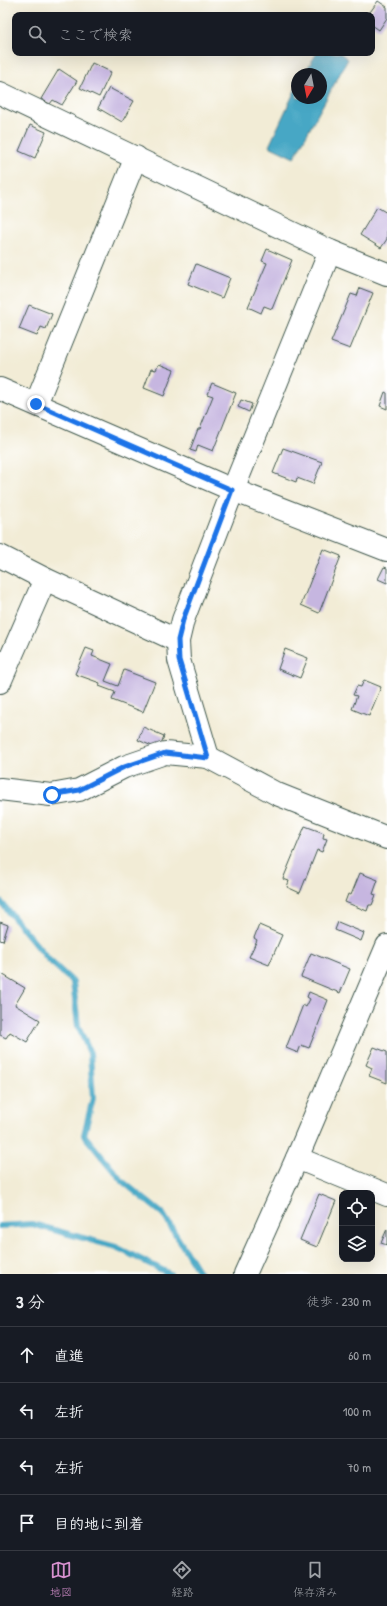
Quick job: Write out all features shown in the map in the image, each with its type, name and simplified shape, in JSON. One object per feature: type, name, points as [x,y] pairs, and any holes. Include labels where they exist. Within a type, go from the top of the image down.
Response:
[{"type":"street","points":[[1,97],[136,157],[330,251],[387,274]]},
{"type":"street","points":[[36,404],[136,157]]},
{"type":"street","points":[[208,758],[179,660],[178,640],[183,620],[232,490],[330,251]]},
{"type":"street","points":[[0,389],[232,490],[385,543]]},
{"type":"street","points":[[0,556],[45,579],[178,640]]},
{"type":"street","points":[[0,682],[45,579]]},
{"type":"street","points":[[0,789],[52,795],[79,790],[124,767],[165,753],[208,758],[277,794],[387,838]]},
{"type":"street","points":[[245,1274],[297,1158],[387,946]]},
{"type":"street","points":[[297,1158],[387,1195]]},
{"type":"water","points":[[315,56],[344,56],[348,59],[327,98],[327,68],[308,68]]},
{"type":"water","points":[[291,99],[291,104],[323,104],[294,158],[269,146]]},
{"type":"building","points":[[378,1],[387,7],[387,18],[379,30],[375,27],[375,12],[370,12]]},
{"type":"building","points":[[92,63],[111,72],[99,97],[80,88]]},
{"type":"building","points":[[59,69],[77,81],[62,105],[53,100],[50,104],[41,99]]},
{"type":"building","points":[[109,88],[134,101],[122,122],[98,108]]},
{"type":"building","points":[[30,125],[46,132],[35,158],[19,151]]},
{"type":"building","points":[[377,207],[387,213],[387,239],[381,248],[360,235]]},
{"type":"building","points":[[267,249],[292,260],[272,309],[264,306],[261,313],[248,307],[267,263],[262,261]]},
{"type":"building","points":[[196,264],[230,278],[222,298],[188,284]]},
{"type":"building","points":[[360,288],[373,293],[350,349],[331,342],[351,294],[357,296]]},
{"type":"building","points":[[29,305],[52,314],[46,329],[41,327],[37,336],[19,329]]},
{"type":"building","points":[[159,364],[174,370],[164,396],[144,388],[151,369],[156,370]]},
{"type":"building","points":[[212,383],[236,393],[213,451],[198,445],[196,452],[190,450],[213,396],[207,394]]},
{"type":"building","points":[[385,392],[387,393],[387,409],[380,406]]},
{"type":"building","points":[[241,400],[252,404],[249,412],[238,407]]},
{"type":"building","points":[[283,448],[322,462],[313,484],[297,478],[296,482],[273,473]]},
{"type":"building","points":[[323,549],[341,556],[319,613],[301,605]]},
{"type":"building","points":[[384,567],[387,568],[387,583],[378,579]]},
{"type":"building","points":[[86,648],[94,651],[92,656],[112,664],[105,681],[118,686],[124,670],[155,682],[143,712],[112,700],[115,692],[99,686],[100,683],[75,674]]},
{"type":"building","points":[[285,649],[308,658],[300,678],[278,669]]},
{"type":"building","points":[[364,680],[381,687],[369,716],[352,709],[357,696],[353,695],[357,686],[361,687]]},
{"type":"building","points":[[143,727],[164,736],[159,749],[138,740]]},
{"type":"building","points":[[305,826],[324,833],[323,838],[327,839],[322,852],[317,850],[300,893],[287,887],[289,881],[283,879]]},
{"type":"building","points":[[360,873],[378,880],[373,894],[376,895],[372,905],[369,905],[367,911],[345,902],[348,894],[351,895]]},
{"type":"building","points":[[0,922],[8,925],[3,941],[0,940]]},
{"type":"building","points":[[338,922],[364,933],[361,941],[335,930]]},
{"type":"building","points":[[259,925],[282,935],[269,965],[249,957],[257,940],[254,938]]},
{"type":"building","points":[[311,953],[350,969],[340,993],[301,977]]},
{"type":"building","points":[[0,973],[25,988],[15,1005],[40,1020],[27,1042],[10,1032],[6,1038],[0,1035]]},
{"type":"building","points":[[309,992],[328,1000],[309,1048],[301,1045],[298,1053],[286,1048],[303,1005],[306,1007],[310,999],[307,997]]},
{"type":"building","points":[[374,1047],[387,1052],[387,1083],[369,1076],[372,1068],[366,1065]]},
{"type":"building","points":[[319,1194],[336,1201],[317,1247],[300,1240]]},
{"type":"building","points":[[387,1229],[387,1245],[381,1243]]},
{"type":"waterway","points":[[0,901],[49,960],[73,982],[78,1026],[90,1053],[93,1098],[84,1135],[122,1181],[163,1214],[200,1274]]},
{"type":"waterway","points":[[0,1226],[32,1224],[116,1247],[170,1274]]},
{"type":"route","points":[[36,404],[232,490],[183,620],[178,640],[179,660],[208,758],[165,753],[124,767],[79,790],[52,795]]}]
